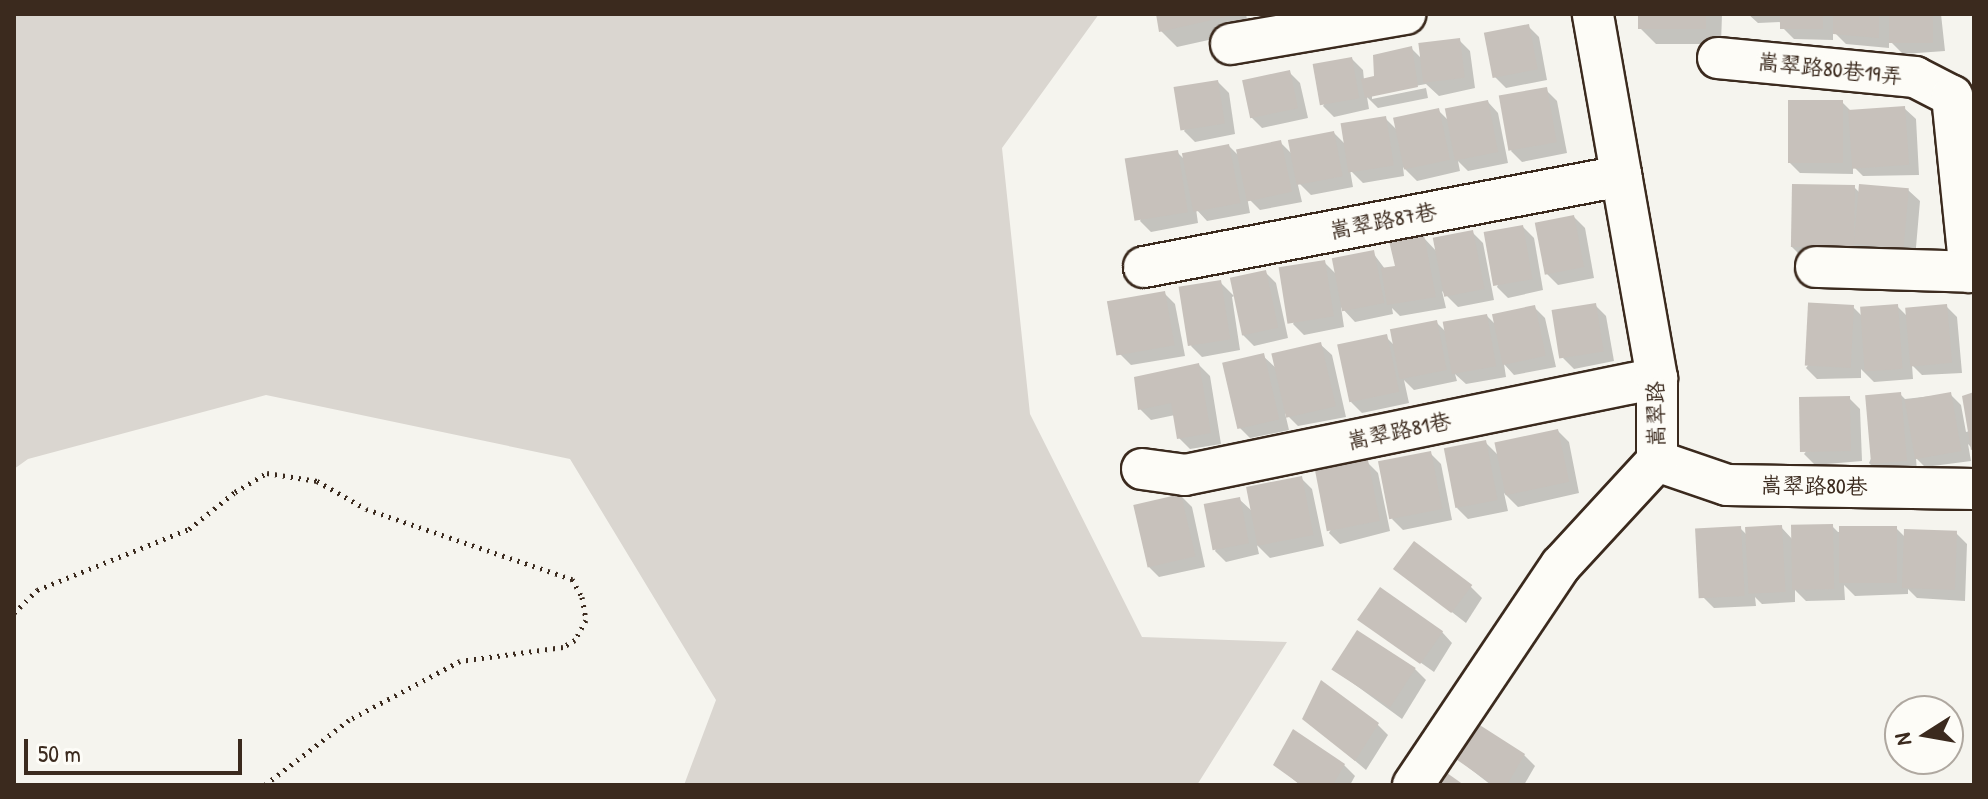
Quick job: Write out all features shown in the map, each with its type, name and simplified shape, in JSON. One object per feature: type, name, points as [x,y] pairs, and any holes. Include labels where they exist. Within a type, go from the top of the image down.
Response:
[{"type":"street","points":[[1231,44],[1405,14]]},
{"type":"street","name":"嵩翠路","points":[[1413,785],[1561,565],[1657,461],[1657,378],[1593,14]]},
{"type":"street","name":"嵩翠路80巷19弄","points":[[1718,58],[1915,77],[1952,96],[1972,272]]},
{"type":"street","name":"嵩翠路87巷","points":[[1144,267],[1621,176]]},
{"type":"street","points":[[1816,267],[1972,272]]},
{"type":"street","name":"嵩翠路81巷","points":[[1142,469],[1185,475],[1657,378]]},
{"type":"street","name":"嵩翠路80巷","points":[[1657,461],[1727,485],[1974,489]]},
{"type":"path","points":[[14,613],[37,590],[189,529],[235,492],[267,473],[317,481],[366,509],[572,579],[582,597],[586,620],[575,640],[563,647],[460,661],[349,720],[265,785]]},
{"type":"shaded area","points":[[14,14],[1099,14],[1002,148],[1030,414],[1142,637],[1287,642],[1197,785],[684,785],[716,700],[570,459],[266,395],[28,459],[14,469]]},
{"type":"building","points":[[1156,14],[1234,14],[1234,15],[1159,32]]},
{"type":"building","points":[[1638,14],[1706,14],[1706,29],[1638,29]]},
{"type":"building","points":[[1780,14],[1823,14],[1823,29],[1780,29]]},
{"type":"building","points":[[1833,14],[1879,14],[1879,38],[1833,34]]},
{"type":"building","points":[[1889,14],[1933,14],[1933,43],[1889,43]]},
{"type":"building","points":[[1529,24],[1538,69],[1493,78],[1484,33]]},
{"type":"building","points":[[1460,38],[1465,78],[1423,83],[1418,43]]},
{"type":"building","points":[[1412,46],[1418,87],[1365,98],[1361,79],[1374,76],[1373,55]]},
{"type":"building","points":[[1352,57],[1359,98],[1320,105],[1313,64]]},
{"type":"building","points":[[1290,70],[1298,108],[1250,118],[1242,80]]},
{"type":"building","points":[[1218,80],[1225,123],[1180,130],[1174,87]]},
{"type":"building","points":[[1547,87],[1557,142],[1508,151],[1499,96]]},
{"type":"building","points":[[1488,100],[1498,152],[1455,160],[1445,108]]},
{"type":"building","points":[[1788,100],[1843,100],[1843,163],[1788,163]]},
{"type":"building","points":[[1905,106],[1909,165],[1852,169],[1848,110]]},
{"type":"building","points":[[1439,108],[1450,160],[1404,170],[1393,118]]},
{"type":"building","points":[[1386,116],[1394,165],[1348,173],[1341,123]]},
{"type":"building","points":[[1334,131],[1343,176],[1297,185],[1288,140]]},
{"type":"building","points":[[1281,140],[1292,192],[1247,201],[1236,150]]},
{"type":"building","points":[[1229,144],[1240,203],[1193,212],[1182,153]]},
{"type":"building","points":[[1178,150],[1188,212],[1135,221],[1125,158]]},
{"type":"building","points":[[1792,184],[1855,185],[1854,248],[1791,247]]},
{"type":"building","points":[[1859,184],[1909,188],[1904,248],[1854,244]]},
{"type":"building","points":[[1574,215],[1584,267],[1545,275],[1535,223]]},
{"type":"building","points":[[1523,225],[1533,279],[1493,286],[1484,232]]},
{"type":"building","points":[[1473,230],[1484,289],[1444,297],[1433,238]]},
{"type":"building","points":[[1424,235],[1436,297],[1387,305],[1381,268],[1395,266],[1389,241]]},
{"type":"building","points":[[1374,250],[1384,303],[1342,311],[1332,258]]},
{"type":"building","points":[[1325,260],[1334,316],[1287,324],[1279,267]]},
{"type":"building","points":[[1266,270],[1278,328],[1242,335],[1230,278]]},
{"type":"building","points":[[1221,280],[1230,339],[1188,346],[1179,287]]},
{"type":"building","points":[[1165,291],[1175,345],[1116,355],[1107,301]]},
{"type":"building","points":[[1596,303],[1604,351],[1559,358],[1552,310]]},
{"type":"building","points":[[1808,303],[1854,305],[1851,368],[1805,366]]},
{"type":"building","points":[[1898,304],[1903,369],[1865,371],[1860,307]]},
{"type":"building","points":[[1947,304],[1952,363],[1910,366],[1905,308]]},
{"type":"building","points":[[1535,305],[1546,356],[1503,365],[1492,314]]},
{"type":"building","points":[[1487,314],[1496,366],[1452,374],[1443,322]]},
{"type":"building","points":[[1437,320],[1447,370],[1400,379],[1390,329]]},
{"type":"building","points":[[1387,334],[1399,392],[1349,402],[1337,345]]},
{"type":"building","points":[[1321,342],[1336,406],[1286,418],[1271,353]]},
{"type":"building","points":[[1264,353],[1279,419],[1237,429],[1222,363]]},
{"type":"building","points":[[1199,363],[1211,433],[1177,439],[1171,403],[1138,410],[1134,377]]},
{"type":"building","points":[[1901,392],[1907,461],[1871,464],[1865,395]]},
{"type":"building","points":[[1951,392],[1961,451],[1915,459],[1905,400]]},
{"type":"building","points":[[1974,392],[1974,449],[1971,450],[1962,396]]},
{"type":"building","points":[[1850,396],[1851,451],[1800,452],[1799,397]]},
{"type":"building","points":[[1558,429],[1569,482],[1506,495],[1494,443]]},
{"type":"building","points":[[1486,440],[1498,500],[1455,508],[1444,448]]},
{"type":"building","points":[[1431,451],[1442,509],[1389,519],[1378,461]]},
{"type":"building","points":[[1368,460],[1380,521],[1327,531],[1315,470]]},
{"type":"building","points":[[1302,476],[1313,535],[1257,546],[1246,487]]},
{"type":"building","points":[[1181,494],[1195,556],[1148,567],[1133,505]]},
{"type":"building","points":[[1240,497],[1249,543],[1213,550],[1204,504]]},
{"type":"building","points":[[1833,524],[1834,589],[1792,590],[1791,525]]},
{"type":"building","points":[[1782,525],[1786,592],[1749,594],[1745,527]]},
{"type":"building","points":[[1741,526],[1745,596],[1699,598],[1695,528]]},
{"type":"building","points":[[1839,526],[1897,526],[1897,583],[1839,583]]},
{"type":"building","points":[[1904,529],[1957,531],[1955,590],[1902,588]]},
{"type":"building","points":[[1414,541],[1472,585],[1451,613],[1393,569]]},
{"type":"building","points":[[1380,587],[1443,631],[1420,664],[1357,620]]},
{"type":"building","points":[[1357,630],[1416,668],[1390,708],[1331,669]]},
{"type":"building","points":[[1321,680],[1379,723],[1355,761],[1302,719]]},
{"type":"building","points":[[1475,722],[1525,754],[1507,785],[1493,785],[1453,757]]},
{"type":"building","points":[[1293,729],[1345,764],[1333,785],[1301,785],[1273,765]]},
{"type":"building","points":[[1447,773],[1464,785],[1440,785]]}]
